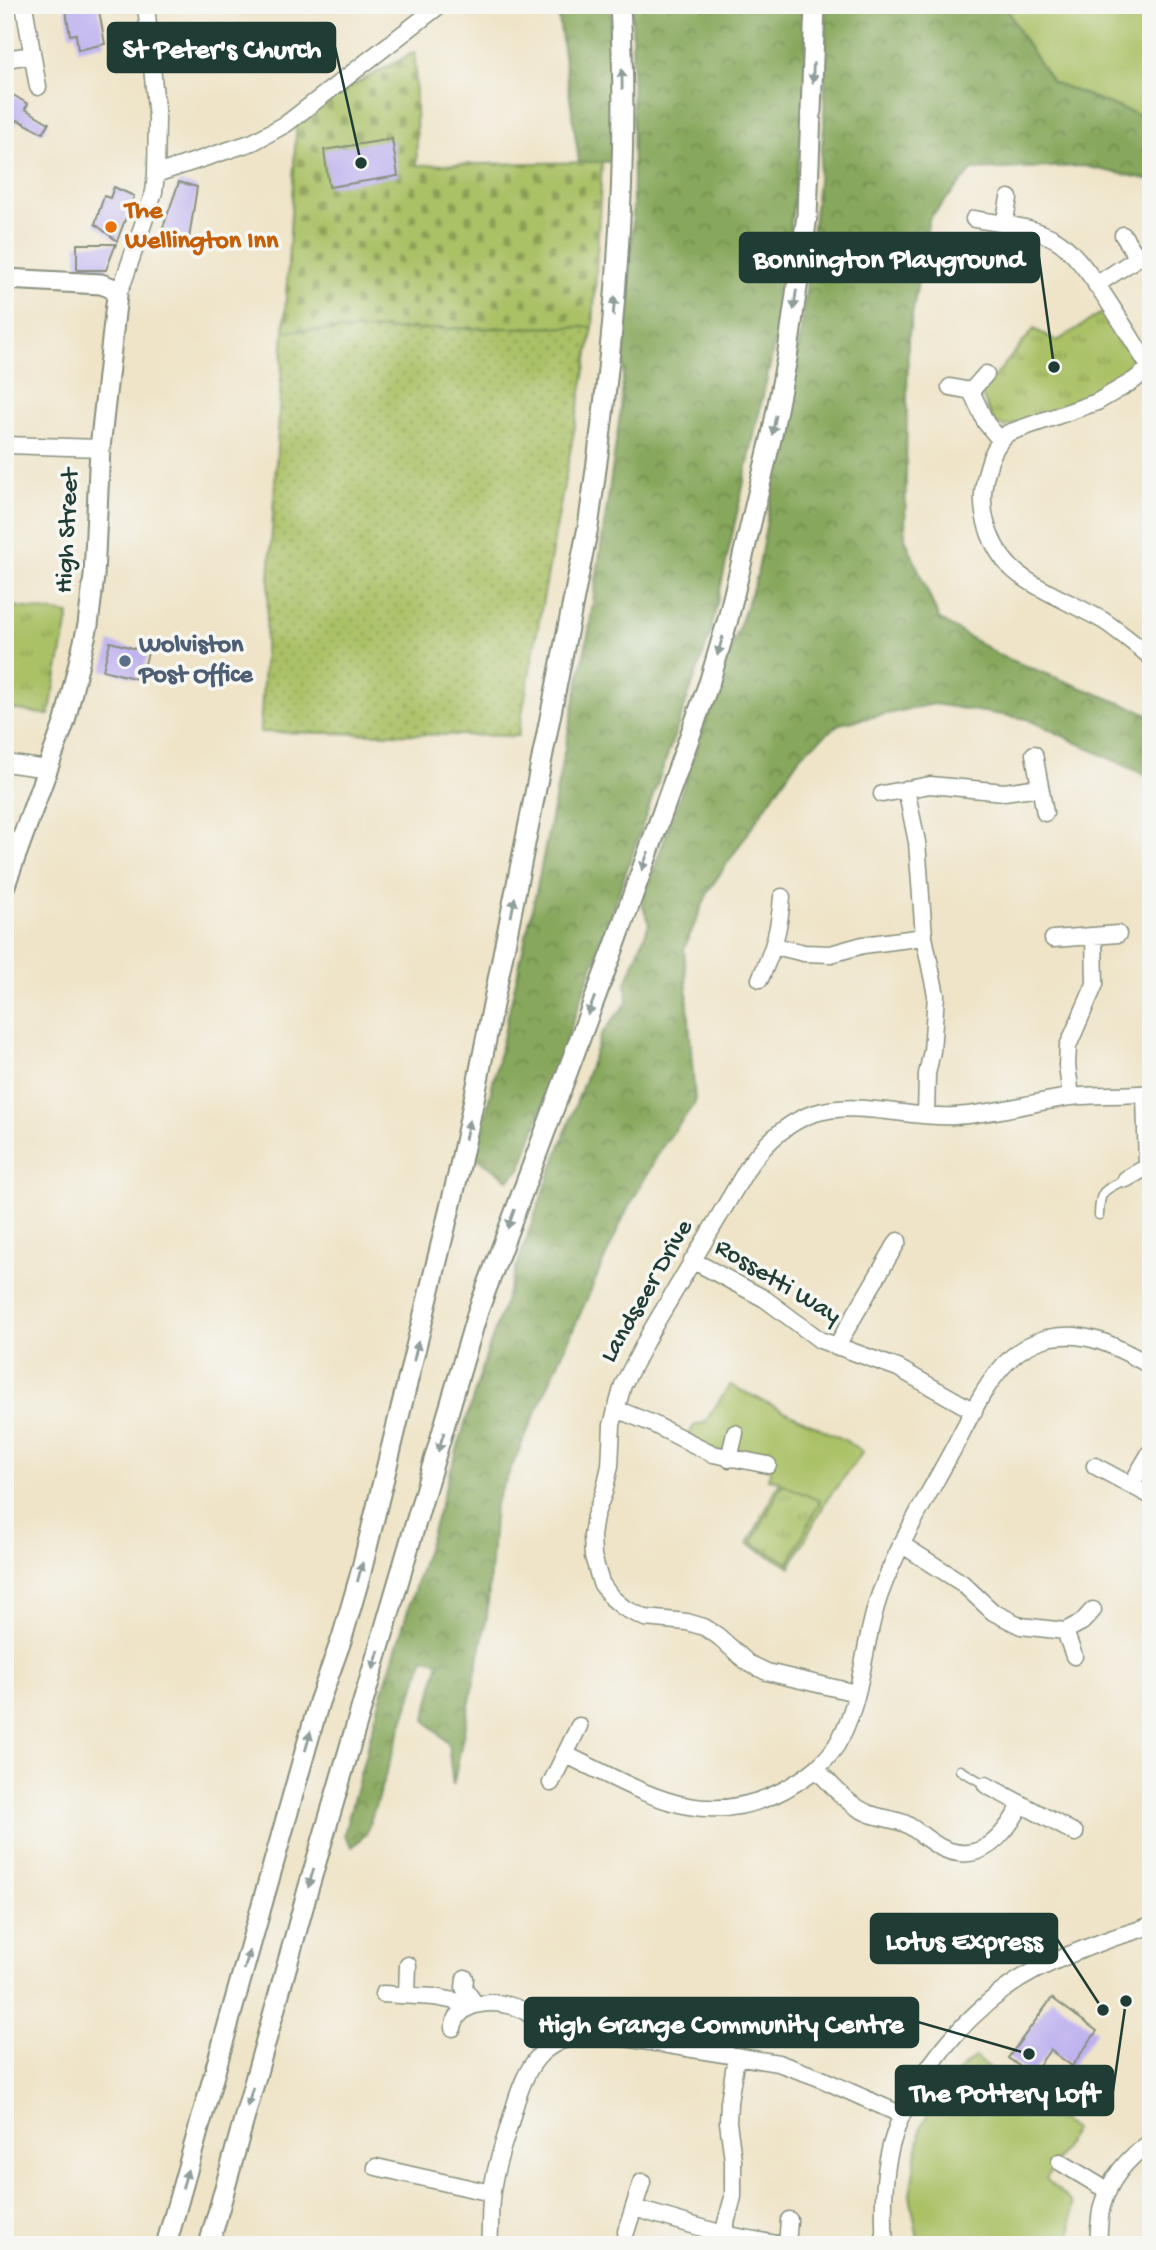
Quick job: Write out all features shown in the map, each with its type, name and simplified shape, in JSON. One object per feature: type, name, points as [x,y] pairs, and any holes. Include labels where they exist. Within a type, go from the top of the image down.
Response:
[{"type":"street","points":[[24,5],[38,88]]},
{"type":"street","name":"High Street","points":[[5,885],[65,721],[88,625],[94,576],[100,448],[117,295],[154,192],[156,174],[156,105],[146,5]]},
{"type":"street","points":[[156,174],[253,142],[286,124],[440,5]]},
{"type":"street","points":[[166,2245],[319,1702],[360,1576],[452,1201],[485,1045],[585,541],[597,461],[608,374],[620,230],[623,116],[620,5]]},
{"type":"street","points":[[209,2245],[309,1886],[478,1311],[710,680],[728,619],[772,435],[787,358],[806,229],[815,5]]},
{"type":"street","points":[[5,59],[32,55]]},
{"type":"street","points":[[1004,225],[1009,198]]},
{"type":"street","points":[[974,219],[1034,230],[1058,241],[1071,252],[1096,285],[1151,367],[1097,402],[1031,424],[1000,440],[988,462],[982,508],[991,538],[1008,564],[1021,576],[1035,586],[1106,622],[1151,657]]},
{"type":"street","points":[[1096,285],[1144,254],[1123,235]]},
{"type":"street","points":[[5,279],[101,284],[112,288],[117,295]]},
{"type":"street","points":[[971,391],[986,374]]},
{"type":"street","points":[[950,387],[971,391]]},
{"type":"street","points":[[971,391],[986,423],[1000,440]]},
{"type":"street","points":[[5,445],[100,448]]},
{"type":"street","points":[[1034,754],[1045,813]]},
{"type":"street","points":[[5,763],[48,769]]},
{"type":"street","points":[[882,794],[938,784],[1004,792],[1040,787]]},
{"type":"street","points":[[906,789],[917,842],[925,937],[933,970],[936,1003],[927,1074],[926,1115]]},
{"type":"street","points":[[760,979],[775,946],[782,897]]},
{"type":"street","points":[[1053,939],[1118,934]]},
{"type":"street","points":[[1071,1097],[1067,1065],[1068,1046],[1095,984],[1094,936]]},
{"type":"street","points":[[775,946],[804,953],[831,954],[863,946],[925,937]]},
{"type":"street","points":[[1126,1179],[1149,1168],[1148,1093]]},
{"type":"street","name":"Landseer Drive","points":[[856,1693],[767,1672],[748,1663],[704,1627],[687,1622],[645,1618],[624,1608],[611,1597],[596,1572],[592,1536],[610,1466],[616,1409],[633,1363],[750,1164],[766,1144],[787,1127],[810,1115],[836,1109],[860,1108],[952,1116],[980,1114],[1071,1097],[1148,1093]]},
{"type":"street","name":"Rossetti Way","points":[[836,1347],[898,1241]]},
{"type":"street","name":"Rossetti Way","points":[[692,1260],[765,1299],[820,1340],[898,1368],[974,1411]]},
{"type":"street","points":[[566,1755],[668,1802],[698,1809],[727,1810],[751,1805],[792,1785],[816,1769],[841,1739],[856,1693],[880,1594],[901,1544],[997,1373],[1025,1347],[1066,1335],[1089,1337],[1112,1344],[1151,1366]]},
{"type":"street","points":[[616,1409],[651,1423],[699,1448],[729,1459],[768,1465]]},
{"type":"street","points":[[729,1459],[735,1433]]},
{"type":"street","points":[[1131,1485],[1151,1451]]},
{"type":"street","points":[[1095,1466],[1151,1496]]},
{"type":"street","points":[[901,1544],[962,1583],[993,1612],[1036,1630],[1065,1631],[1082,1622],[1093,1610]]},
{"type":"street","points":[[1065,1631],[1074,1656]]},
{"type":"street","points":[[551,1783],[579,1726]]},
{"type":"street","points":[[816,1769],[856,1807],[902,1822],[939,1847],[950,1851],[975,1851],[988,1846],[1002,1836],[1021,1805]]},
{"type":"street","points":[[986,1785],[1075,1833]]},
{"type":"street","points":[[885,2245],[883,2207],[888,2158],[902,2115],[957,2031],[1007,1987],[1037,1970],[1099,1943],[1147,1929]]},
{"type":"street","points":[[407,1994],[408,1965]]},
{"type":"street","points":[[465,1978],[464,1988],[475,2006]]},
{"type":"street","points":[[383,1994],[434,1997],[475,2006]]},
{"type":"street","points":[[453,2028],[457,2016],[463,2011],[496,2003],[526,2011],[537,2019],[554,2044]]},
{"type":"street","points":[[489,2245],[491,2193],[521,2082],[538,2056],[554,2044],[571,2037],[589,2034],[613,2036],[794,2068],[902,2115]]},
{"type":"street","points":[[723,2234],[733,2197],[733,2160],[728,2122],[736,2057]]},
{"type":"street","points":[[1098,2245],[1102,2207],[1108,2191],[1121,2169],[1151,2142]]},
{"type":"street","points":[[1060,2162],[1108,2191]]},
{"type":"street","points":[[376,2167],[491,2193]]},
{"type":"street","points":[[626,2232],[642,2182]]},
{"type":"street","points":[[634,2208],[723,2234],[784,2245],[789,2220]]},
{"type":"lane","points":[[1099,1215],[1103,1192],[1126,1179]]},
{"type":"lane","points":[[960,1770],[986,1785]]},
{"type":"green space","points":[[557,5],[611,5],[615,162],[579,162]]},
{"type":"green space","points":[[632,5],[806,5],[806,95],[780,319],[710,635],[521,1168],[509,1180],[476,1157],[536,892],[589,630],[621,408],[633,217]]},
{"type":"green space","points":[[826,5],[1005,5],[1022,37],[1052,82],[1136,114],[1151,116],[1151,180],[1083,166],[972,170],[929,219],[908,339],[905,538],[939,619],[1001,656],[1151,715],[1151,778],[1027,719],[934,704],[839,724],[801,755],[709,890],[684,949],[695,1103],[662,1147],[624,1216],[495,1504],[487,1616],[453,1786],[448,1743],[425,1720],[439,1661],[424,1658],[366,1834],[352,1847],[344,1834],[380,1701],[485,1359],[602,1033],[627,1003],[626,983],[649,924],[642,903],[757,576],[802,324],[824,128]]},
{"type":"green space","points":[[1005,5],[1151,5],[1151,116],[1136,114],[1052,82],[1022,37]]},
{"type":"green space","points":[[415,52],[417,165],[602,162],[593,327],[284,331],[297,115]]},
{"type":"green space","points":[[1103,312],[1137,360],[1138,367],[1127,378],[1095,396],[1005,427],[994,423],[981,393],[1034,329],[1057,341]]},
{"type":"green space","points":[[593,327],[518,736],[260,732],[284,331]]},
{"type":"green space","points":[[5,605],[69,614],[49,715],[5,708]]},
{"type":"green space","points":[[730,1385],[843,1439],[863,1452],[826,1501],[790,1567],[748,1544],[780,1481],[768,1479],[772,1463],[726,1456],[686,1438],[694,1426],[705,1422]]},
{"type":"green space","points":[[782,1484],[820,1501],[789,1563],[752,1543]]},
{"type":"green space","points":[[975,2057],[1074,2130],[1046,2179],[1073,2204],[1070,2245],[919,2245],[910,2195],[921,2126],[949,2079]]},
{"type":"building","points":[[65,5],[98,5],[105,44],[78,50],[76,34],[70,35]]},
{"type":"building","points":[[5,90],[28,104],[25,109],[49,123],[43,133],[18,120],[14,125],[5,120]]},
{"type":"building","points":[[392,139],[398,176],[329,187],[324,150]]},
{"type":"building","points":[[179,182],[197,187],[189,239],[162,230]]},
{"type":"building","points":[[114,187],[134,196],[117,241],[95,224],[104,196],[110,198]]},
{"type":"building","points":[[77,244],[116,244],[106,270],[77,270]]},
{"type":"building","name":"Wolviston Post Office","points":[[110,642],[148,652],[141,680],[103,670]]},
{"type":"building","points":[[1052,1998],[1097,2031],[1072,2066],[1050,2050],[1032,2075],[1008,2058]]},
{"type":"place","name":"St Peter's Church","points":[[361,163]]},
{"type":"place","name":"The Wellington Inn","points":[[111,227]]},
{"type":"place","name":"Bonnington Playground","points":[[1054,367]]},
{"type":"place","name":"Wolviston Post Office","points":[[125,661]]},
{"type":"place","name":"The Pottery Loft","points":[[1126,2001]]},
{"type":"place","name":"Lotus Express","points":[[1103,2010]]},
{"type":"place","name":"High Grange Community Centre","points":[[1029,2054]]}]
